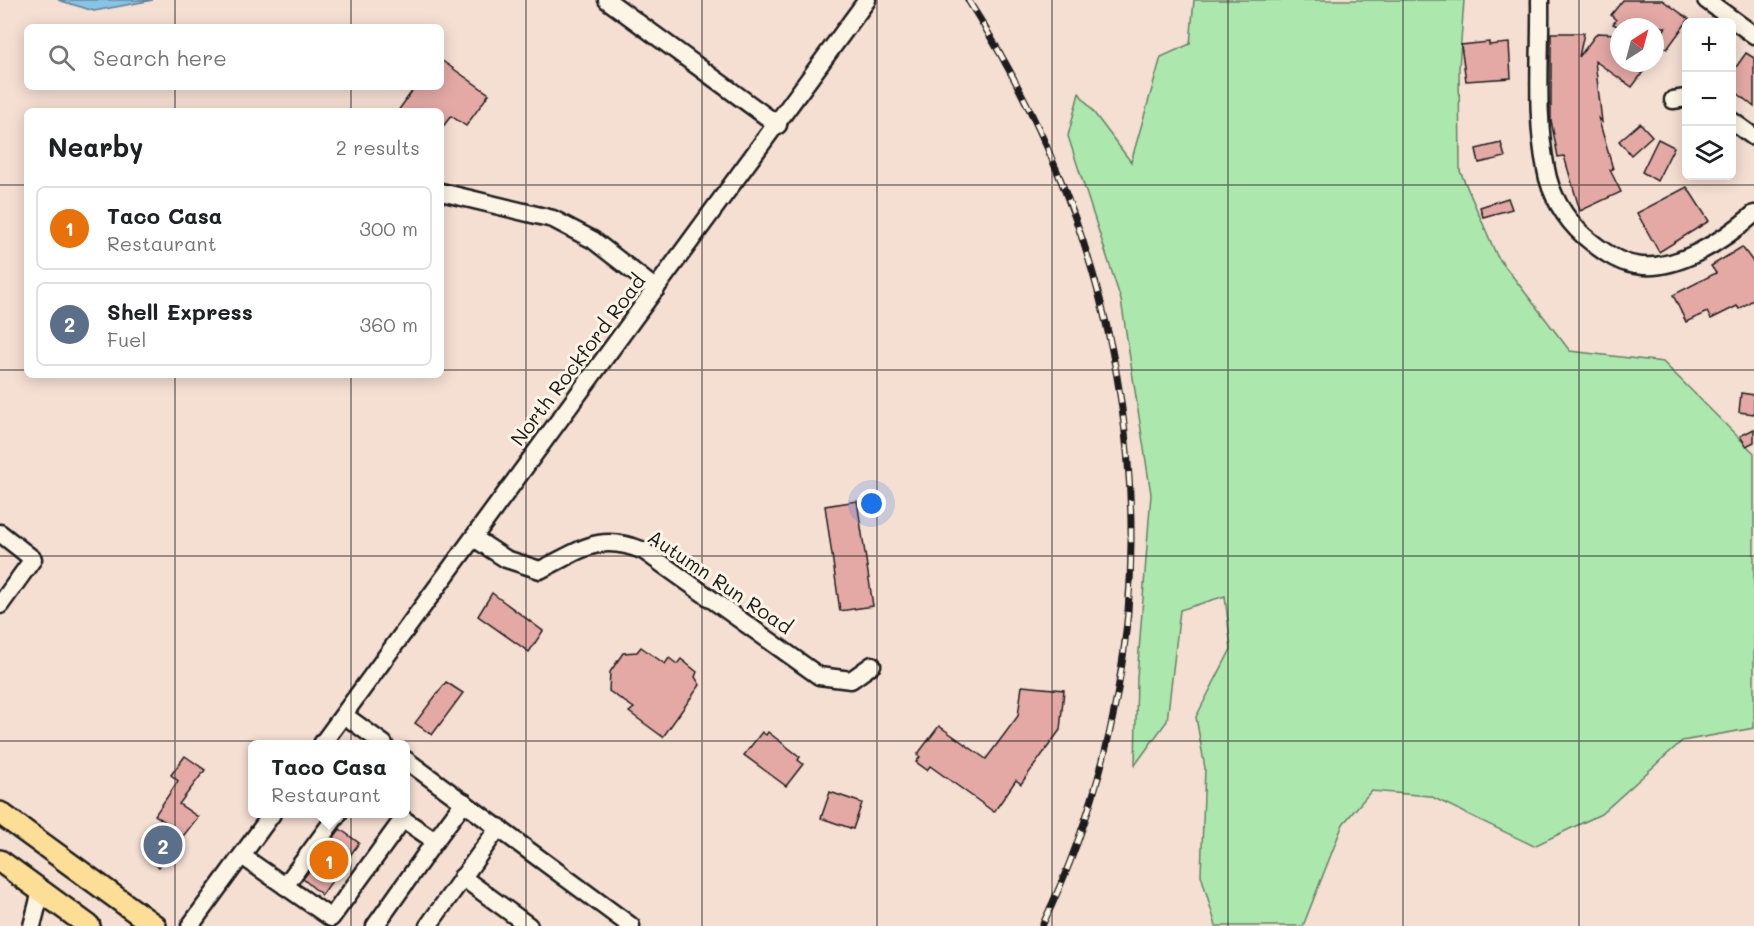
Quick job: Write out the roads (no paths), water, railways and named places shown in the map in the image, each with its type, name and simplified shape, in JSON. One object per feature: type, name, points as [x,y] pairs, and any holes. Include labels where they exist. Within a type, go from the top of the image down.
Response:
[{"type":"main road","points":[[0,813],[155,926]]},
{"type":"main road","points":[[0,861],[89,926]]},
{"type":"street","points":[[607,0],[778,124]]},
{"type":"street","name":"North Rockford Road","points":[[325,740],[867,0]]},
{"type":"street","points":[[1540,0],[1541,138],[1545,169],[1551,190],[1578,231],[1597,247],[1619,260],[1648,267],[1674,261],[1696,252],[1736,230],[1754,214]]},
{"type":"street","points":[[1706,0],[1754,35]]},
{"type":"street","points":[[1736,124],[1754,137]]},
{"type":"street","points":[[444,193],[553,219],[600,246],[656,289]]},
{"type":"street","points":[[0,534],[33,559],[0,605]]},
{"type":"street","name":"Autumn Run Road","points":[[474,538],[506,559],[540,570],[601,541],[623,543],[644,551],[819,676],[850,680],[872,665]]},
{"type":"street","points":[[344,715],[378,740]]},
{"type":"street","points":[[410,764],[631,926]]},
{"type":"street","points":[[375,926],[464,802]]},
{"type":"street","points":[[190,926],[269,818]]},
{"type":"street","points":[[285,886],[334,818]]},
{"type":"street","points":[[242,856],[285,886],[330,922],[398,818]]},
{"type":"street","points":[[402,818],[435,841]]},
{"type":"street","points":[[428,926],[499,827]]},
{"type":"street","points":[[462,877],[529,926]]},
{"type":"street","points":[[32,926],[41,891]]},
{"type":"water","points":[[58,0],[153,0],[94,11]]},
{"type":"railway","points":[[968,0],[1029,108],[1076,220],[1109,336],[1127,454],[1130,573],[1118,692],[1088,810],[1042,926]]},
{"type":"place","name":"Shell Express","points":[[163,845]]},
{"type":"place","name":"Taco Casa","points":[[329,860]]}]
